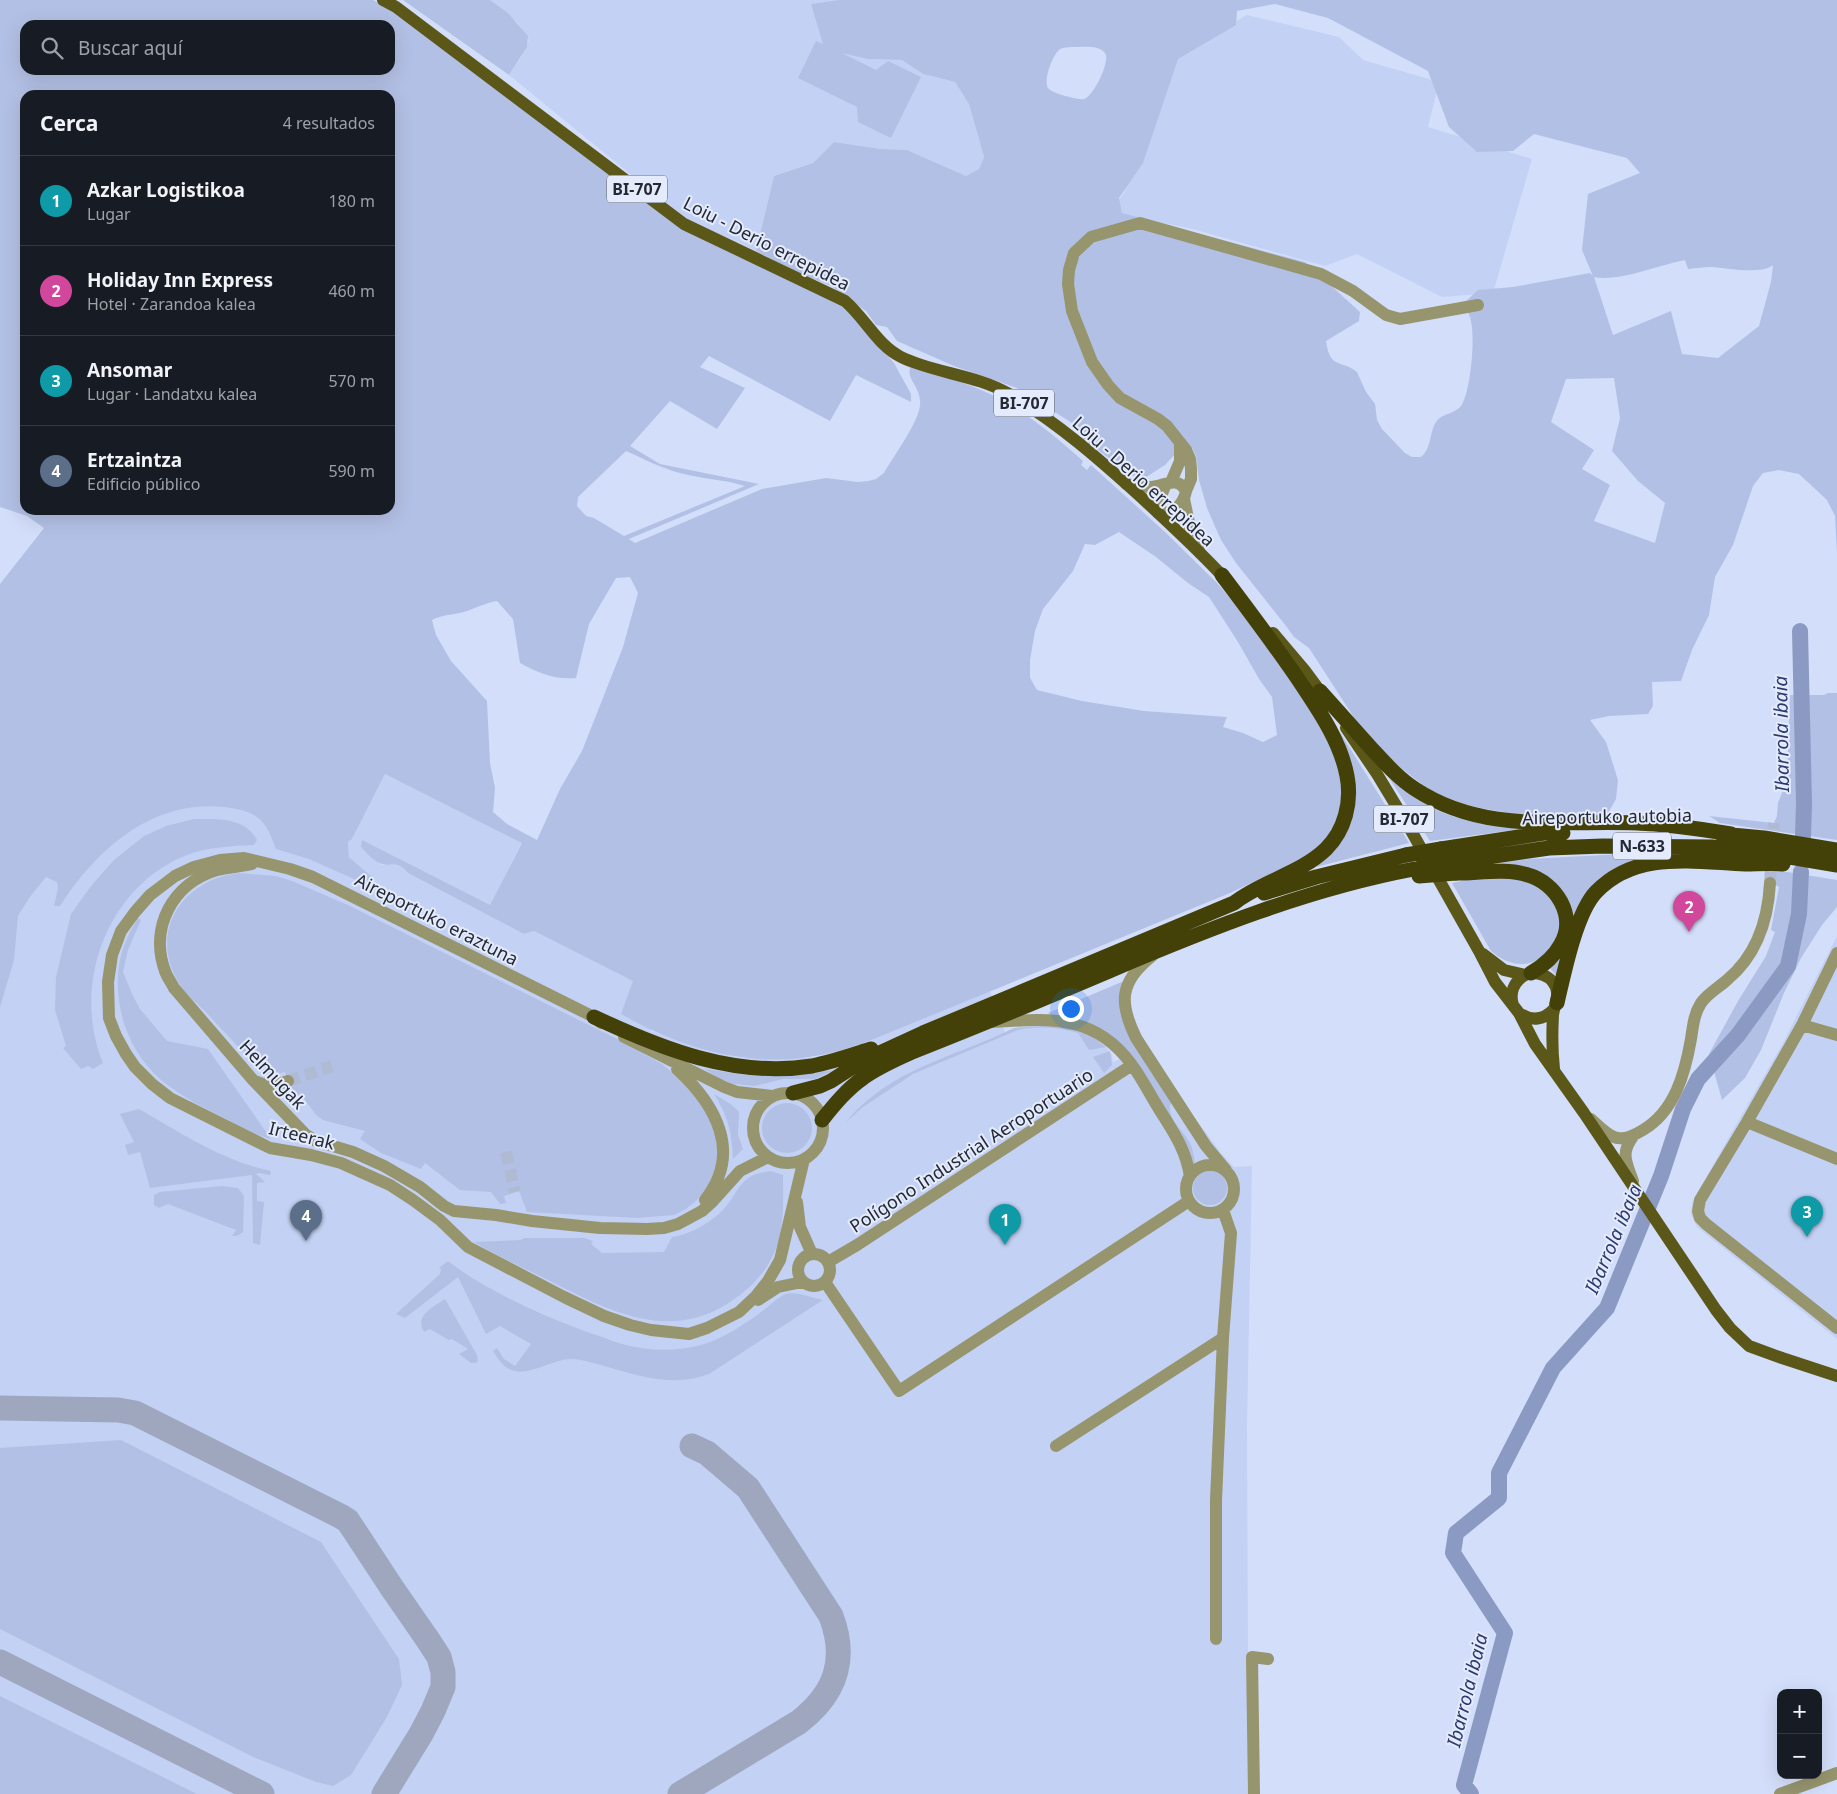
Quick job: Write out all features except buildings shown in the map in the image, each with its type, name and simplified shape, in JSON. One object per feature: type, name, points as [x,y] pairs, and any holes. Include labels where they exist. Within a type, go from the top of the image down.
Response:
[{"type":"highway","points":[[793,1093],[832,1082],[862,1061],[923,1033],[1234,903],[1248,892],[1310,861],[1325,850],[1336,836],[1344,820],[1348,799],[1347,777],[1343,760],[1332,734],[1290,666],[1222,575]]},
{"type":"highway","points":[[1320,691],[1394,772],[1414,789],[1453,809],[1497,821],[1637,823],[1685,826],[1731,834]]},
{"type":"highway","name":"Aireportuko autobia","points":[[1234,903],[1316,877],[1406,855],[1544,833],[1667,831],[1731,834],[1837,850]]},
{"type":"highway","name":"Aireportuko autobia","points":[[822,1120],[861,1079],[874,1070],[912,1052],[1162,949],[1241,918],[1316,892],[1417,872],[1452,868],[1549,848],[1613,846],[1712,847],[1760,852],[1837,867]]},
{"type":"highway","points":[[1555,1006],[1578,926],[1587,906],[1596,892],[1632,867],[1694,860],[1837,867]]},
{"type":"highway","points":[[1452,868],[1526,874],[1542,880],[1553,889],[1561,900],[1565,912],[1566,926],[1562,943],[1542,966],[1528,974]]},
{"type":"highway","points":[[594,1017],[690,1056],[732,1066],[756,1068],[811,1066],[831,1062],[923,1033]]},
{"type":"main road","name":"Loiu - Derio errepidea","points":[[383,0],[396,7],[684,224],[845,301],[856,310],[888,348],[901,356],[1007,392],[1033,408],[1077,442],[1126,484],[1222,575],[1262,620],[1320,691],[1377,774],[1479,951]]},
{"type":"main road","name":"BI-707","points":[[1479,951],[1504,970],[1544,975],[1550,979],[1557,990],[1552,1039],[1554,1069]]},
{"type":"main road","name":"BI-707","points":[[1479,951],[1495,982],[1517,1011]]},
{"type":"main road","name":"BI-707","points":[[1528,974],[1519,978],[1512,989],[1511,996],[1517,1011],[1535,1044],[1584,1113]]},
{"type":"main road","points":[[1517,1011],[1524,1017],[1538,1019],[1544,1017],[1555,1006]]},
{"type":"main road","points":[[1584,1113],[1730,1328],[1749,1346],[1837,1376]]},
{"type":"street","points":[[1180,442],[1180,461],[1161,496],[1158,513],[1166,514],[1174,510],[1186,495],[1191,479],[1190,459],[1180,442],[1171,430],[1158,419],[1120,398],[1092,362],[1072,311],[1068,284],[1069,270],[1074,253],[1091,237],[1140,223],[1321,274],[1353,291],[1386,315],[1400,319],[1478,306]]},
{"type":"street","points":[[1126,484],[1151,487],[1177,482],[1184,486],[1191,532],[1202,555]]},
{"type":"street","name":"Irteerak","points":[[260,862],[244,858],[220,860],[194,867],[175,876],[150,895],[134,912],[121,931],[112,955],[108,982],[109,1018],[126,1054],[152,1084],[170,1098],[270,1148],[311,1155],[341,1163],[390,1185],[440,1220],[468,1247],[604,1316],[630,1326],[688,1334],[707,1328],[739,1312]]},
{"type":"street","name":"Aireportuko eraztuna","points":[[260,862],[290,869],[342,890],[594,1017],[621,1035],[666,1059]]},
{"type":"street","name":"Helmugak","points":[[260,862],[217,870],[186,886],[174,898],[162,927],[160,941],[165,972],[174,988],[253,1080],[311,1139],[353,1152],[384,1166],[420,1187],[450,1209],[532,1222],[600,1228],[664,1228],[689,1219],[712,1202],[740,1171],[768,1157]]},
{"type":"street","points":[[1584,1113],[1611,1136],[1622,1139],[1646,1128],[1662,1114],[1671,1101],[1684,1074],[1693,1020],[1701,1003],[1744,963],[1756,942],[1765,922],[1770,883]]},
{"type":"street","points":[[1162,949],[1138,967],[1129,982],[1124,998],[1124,1010],[1136,1038],[1206,1146],[1226,1170],[1234,1183],[1235,1191],[1229,1205],[1216,1213],[1200,1212],[1189,1201],[1186,1188],[1190,1176],[1198,1168],[1208,1165],[1215,1165],[1226,1170]]},
{"type":"street","points":[[1833,1324],[1706,1224],[1700,1218],[1698,1211],[1700,1200],[1802,1025],[1837,953]]},
{"type":"street","points":[[986,1022],[1059,1020],[1080,1026],[1108,1040],[1132,1065],[1183,1149],[1190,1176]]},
{"type":"street","points":[[1802,1025],[1837,1035]]},
{"type":"street","points":[[666,1059],[737,1092],[772,1096],[793,1093],[801,1095],[815,1105],[822,1120],[821,1138],[811,1154],[804,1159],[780,1162],[768,1157],[756,1143],[752,1126],[758,1108],[772,1096]]},
{"type":"street","points":[[666,1059],[703,1095],[712,1108],[721,1137],[723,1160],[715,1186],[689,1219]]},
{"type":"street","name":"Polígono Industrial Aeroportuario","points":[[828,1262],[865,1240],[1132,1065]]},
{"type":"street","points":[[253,1080],[267,1085],[288,1081]]},
{"type":"street","points":[[1747,1122],[1837,1159]]},
{"type":"street","points":[[1634,1135],[1627,1146],[1624,1156],[1637,1192]]},
{"type":"street","points":[[739,1312],[768,1282],[780,1260],[788,1233],[804,1159]]},
{"type":"street","points":[[797,1185],[800,1227],[812,1254]]},
{"type":"street","points":[[825,1282],[899,1391],[1189,1201]]},
{"type":"street","points":[[1216,1639],[1216,1500],[1223,1338],[1231,1233],[1223,1210]]},
{"type":"street","points":[[739,1312],[778,1287],[802,1282],[814,1286],[825,1282],[830,1272],[828,1262],[824,1257],[812,1254],[806,1256],[798,1265],[799,1277],[802,1282]]},
{"type":"street","points":[[1056,1446],[1223,1338]]},
{"type":"street","points":[[1254,1794],[1252,1658],[1268,1658]]},
{"type":"street","points":[[1780,1794],[1837,1773]]},
{"type":"shaded area","points":[[0,0],[373,0],[397,13],[629,188],[846,307],[894,363],[911,394],[911,402],[856,375],[830,421],[709,356],[700,367],[745,388],[717,429],[670,401],[630,446],[660,464],[759,484],[629,539],[635,543],[762,489],[826,478],[858,482],[876,479],[884,473],[918,413],[920,399],[911,379],[909,370],[911,366],[964,383],[1009,404],[1048,431],[1083,461],[1081,465],[1087,470],[1091,465],[1165,532],[1217,583],[1253,625],[1311,710],[1337,755],[1343,803],[1324,843],[1306,857],[1230,893],[860,1044],[815,1056],[764,1059],[739,1057],[715,1052],[667,1037],[644,1026],[621,1014],[633,981],[534,931],[524,934],[408,873],[401,866],[384,864],[374,860],[361,847],[362,840],[490,905],[522,843],[385,774],[352,839],[348,842],[349,857],[371,876],[365,884],[309,859],[276,849],[268,830],[258,818],[244,811],[224,807],[198,807],[173,811],[150,820],[128,833],[91,866],[74,885],[60,906],[54,906],[58,888],[57,882],[46,877],[18,916],[14,960],[0,1007],[0,584],[44,528],[24,515],[395,515],[395,90],[20,90],[20,514],[0,507]],"holes":[[[626,451],[673,471],[745,486],[624,536],[594,518],[586,516],[577,506],[578,497]],[[1119,532],[1209,597],[1272,697],[1277,735],[1263,742],[1223,727],[1227,717],[1144,711],[1082,701],[1037,690],[1030,678],[1030,660],[1035,631],[1043,609],[1073,571],[1085,544],[1095,545]],[[630,577],[638,593],[623,647],[582,751],[560,789],[537,840],[507,824],[493,812],[495,788],[490,763],[487,701],[451,661],[436,635],[432,620],[497,601],[513,619],[520,663],[547,675],[561,678],[576,678],[589,624],[616,578]]]},
{"type":"shaded area","points":[[403,0],[490,0],[508,13],[528,36],[527,47],[509,75]]},
{"type":"shaded area","points":[[490,0],[839,0],[811,4],[815,14],[868,59],[902,60],[923,74],[955,82],[969,104],[984,157],[979,169],[966,176],[907,150],[881,149],[834,142],[813,163],[774,176],[756,251],[689,222],[509,75],[522,56],[529,40],[518,23]]},
{"type":"shaded area","points":[[839,0],[1837,0],[1837,553],[1835,516],[1827,500],[1799,474],[1779,470],[1763,473],[1753,486],[1733,545],[1715,577],[1709,615],[1692,650],[1681,681],[1652,682],[1653,706],[1648,714],[1609,716],[1590,720],[1606,742],[1618,780],[1616,799],[1604,820],[1566,815],[1515,814],[1469,806],[1431,791],[1398,766],[1364,733],[1309,648],[1294,637],[1236,563],[1221,540],[1207,508],[1199,480],[1196,456],[1192,448],[1178,451],[1165,465],[1140,481],[1083,439],[1083,430],[1017,388],[954,366],[897,341],[887,327],[876,325],[866,311],[831,286],[789,269],[756,251],[774,176],[813,163],[834,142],[881,149],[907,150],[966,176],[979,169],[984,157],[969,104],[955,82],[923,74],[902,60],[868,59],[842,53],[876,70],[888,61],[921,77],[891,138],[858,122],[857,107],[798,78],[816,41],[823,44],[811,4]],"holes":[[[1275,4],[1328,18],[1428,71],[1449,127],[1477,152],[1513,151],[1534,134],[1627,158],[1640,173],[1588,194],[1582,250],[1593,276],[1590,273],[1513,287],[1478,290],[1460,307],[1467,311],[1470,318],[1473,343],[1465,399],[1458,409],[1436,422],[1429,445],[1421,457],[1412,457],[1405,453],[1382,429],[1377,420],[1375,404],[1366,392],[1357,372],[1333,360],[1330,356],[1326,341],[1359,321],[1360,312],[1305,262],[1122,213],[1119,198],[1143,163],[1178,59],[1236,25],[1237,11]],[[1091,47],[1102,50],[1105,53],[1106,63],[1100,78],[1092,92],[1084,99],[1065,96],[1048,88],[1047,79],[1054,56],[1060,49]],[[1685,260],[1688,269],[1711,267],[1760,270],[1773,265],[1771,282],[1759,326],[1718,358],[1682,354],[1671,311],[1613,335],[1594,277],[1604,278],[1627,275]],[[1614,378],[1620,418],[1612,451],[1638,481],[1665,503],[1655,543],[1594,521],[1610,485],[1582,469],[1594,450],[1551,422],[1566,379]]]},
{"type":"shaded area","points":[[1247,15],[1339,37],[1363,60],[1439,82],[1428,127],[1532,159],[1493,293],[1442,297],[1357,254],[1325,266],[1189,228],[1156,222],[1123,222],[1116,204],[1124,193],[1176,56]]},
{"type":"shaded area","points":[[1837,693],[1837,840],[1720,823],[1709,816],[1774,823],[1777,816],[1778,803],[1787,780],[1790,695],[1824,695]]},
{"type":"shaded area","points":[[1328,713],[1409,843],[1316,867],[1329,856],[1339,843],[1353,806]]},
{"type":"shaded area","points":[[1378,761],[1418,798],[1443,813],[1483,823],[1537,827],[1430,841]]},
{"type":"shaded area","points":[[385,774],[522,842],[490,906],[362,841],[382,865],[397,864],[408,873],[524,934],[534,931],[634,981],[651,1031],[705,1050],[741,1058],[815,1057],[874,1039],[990,991],[1005,1032],[1014,1028],[1046,1025],[1082,1031],[1106,1047],[1112,1055],[1113,1062],[1129,1055],[1192,1114],[1234,1167],[1252,1166],[1247,1427],[1248,1667],[1254,1794],[0,1794],[0,984],[18,916],[46,877],[205,779],[339,871],[365,884],[371,876],[349,857],[348,842],[352,839]]},
{"type":"shaded area","points":[[194,819],[238,823],[252,832],[257,840],[254,845],[220,847],[187,855],[159,870],[136,890],[117,914],[103,942],[94,972],[91,1002],[94,1033],[103,1063],[93,1069],[88,1066],[81,1069],[63,1048],[66,1046],[55,1010],[56,977],[71,914],[91,886],[114,860],[144,836],[166,826]]},
{"type":"shaded area","points":[[1641,853],[1679,856],[1609,874],[1558,978],[1550,968],[1565,947],[1556,884],[1468,867],[1529,859]]},
{"type":"shaded area","points":[[1775,870],[1837,880],[1837,907],[1822,925],[1801,958],[1784,993],[1761,1050],[1745,1078],[1722,1100],[1709,1054],[1738,1001],[1766,956],[1775,932],[1771,930],[1779,887],[1774,884]]},
{"type":"shaded area","points":[[239,873],[276,876],[348,905],[617,1039],[662,1064],[682,1081],[704,1108],[716,1133],[717,1161],[706,1189],[686,1209],[674,1215],[637,1218],[527,1212],[519,1191],[504,1196],[506,1203],[500,1204],[491,1192],[460,1190],[425,1163],[421,1169],[381,1153],[360,1139],[365,1131],[323,1120],[316,1115],[302,1096],[286,1096],[282,1091],[291,1088],[285,1072],[266,1075],[184,991],[172,969],[168,955],[169,927],[174,914],[182,902],[210,881],[222,876]]},
{"type":"shaded area","points":[[1509,878],[1531,882],[1543,888],[1555,901],[1560,916],[1558,932],[1552,946],[1541,958],[1527,964],[1510,962],[1491,951],[1452,883],[1471,879]]},
{"type":"shaded area","points":[[138,918],[141,920],[128,950],[123,972],[140,1009],[167,1041],[208,1049],[271,1139],[246,1130],[188,1099],[155,1074],[134,1046],[126,1030],[121,1013],[118,996],[118,978],[123,949]]},
{"type":"shaded area","points":[[1837,936],[1837,1339],[1697,1227],[1691,1215],[1692,1203],[1697,1193],[1784,1041]]},
{"type":"shaded area","points":[[1124,981],[1121,991],[1172,1100],[1170,1112],[1172,1118],[1190,1143],[1195,1163],[1191,1164],[1129,1055],[1048,1013]]},
{"type":"shaded area","points":[[1056,1025],[1092,1036],[1106,1047],[1089,1050],[1078,1033],[1063,1029],[1033,1028],[1018,1030],[913,1074],[863,1107],[846,1122],[863,1104],[882,1089],[924,1066],[1014,1028]]},
{"type":"shaded area","points":[[1110,1051],[1112,1065],[1104,1073],[1093,1057]]},
{"type":"shaded area","points":[[703,1068],[737,1074],[769,1076],[834,1070],[815,1079],[783,1079],[755,1086],[734,1084],[718,1078]]},
{"type":"shaded area","points":[[714,1094],[732,1105],[739,1112],[738,1135],[743,1149],[733,1159],[732,1141],[728,1125],[723,1110]]},
{"type":"shaded area","points":[[782,1103],[792,1103],[805,1110],[812,1123],[812,1133],[805,1146],[792,1153],[782,1153],[773,1149],[766,1142],[762,1133],[762,1123],[766,1114],[773,1107]]},
{"type":"shaded area","points":[[139,1109],[219,1153],[271,1171],[270,1175],[256,1174],[265,1182],[257,1183],[257,1201],[264,1202],[260,1245],[253,1243],[252,1175],[150,1188],[140,1152],[128,1155],[125,1145],[134,1142],[120,1114]]},
{"type":"shaded area","points":[[771,1171],[783,1175],[781,1227],[773,1255],[755,1282],[740,1295],[716,1310],[692,1319],[669,1321],[646,1319],[599,1305],[474,1242],[521,1240],[524,1238],[584,1238],[593,1241],[591,1244],[602,1253],[664,1252],[672,1237],[698,1228],[720,1213],[740,1186],[751,1176]]},
{"type":"shaded area","points":[[1210,1171],[1217,1172],[1222,1176],[1226,1181],[1226,1195],[1222,1200],[1217,1204],[1210,1205],[1203,1204],[1198,1200],[1194,1195],[1193,1188],[1194,1181],[1198,1176],[1203,1172]]},
{"type":"shaded area","points":[[222,1186],[238,1188],[244,1196],[243,1232],[237,1236],[232,1236],[236,1230],[168,1204],[159,1208],[154,1205],[154,1195],[160,1192]]},
{"type":"shaded area","points":[[448,1261],[480,1283],[535,1311],[618,1343],[651,1349],[682,1349],[717,1339],[747,1322],[779,1297],[786,1294],[800,1294],[823,1300],[709,1374],[696,1378],[684,1380],[658,1379],[570,1359],[521,1372],[511,1370],[505,1366],[493,1351],[497,1348],[504,1359],[515,1366],[531,1344],[500,1326],[486,1334],[458,1277],[405,1318],[396,1314],[440,1274],[441,1269],[439,1268]]},
{"type":"shaded area","points":[[445,1299],[477,1355],[478,1361],[476,1363],[471,1363],[459,1354],[468,1349],[452,1339],[449,1340],[430,1329],[424,1332],[421,1321],[426,1312]]},
{"type":"shaded area","points":[[121,1440],[321,1542],[399,1659],[402,1685],[387,1717],[351,1775],[333,1786],[316,1782],[251,1756],[0,1629],[0,1448]]},
{"type":"shaded area","points":[[0,1696],[197,1794],[0,1794]]},
{"type":"waterway","name":"Ibarrola ibaia","points":[[1800,631],[1803,837]]},
{"type":"waterway","name":"Ibarrola ibaia","points":[[1471,1794],[1464,1785],[1505,1633],[1453,1553],[1456,1533],[1499,1498],[1499,1473],[1553,1368],[1607,1308],[1661,1176],[1683,1109],[1698,1079],[1738,1035],[1788,966],[1799,914],[1801,872]]},
{"type":"taxiway","points":[[0,1408],[118,1410],[135,1413],[348,1521],[439,1657],[443,1672],[443,1687],[433,1711],[384,1794]]},
{"type":"taxiway","points":[[680,1794],[799,1722],[822,1700],[835,1675],[838,1662],[836,1632],[831,1616],[748,1488],[707,1453],[692,1446]]},
{"type":"taxiway","points":[[0,1662],[262,1794]]},
{"type":"tunnel","points":[[1770,883],[1774,823]]},
{"type":"tunnel","points":[[288,1081],[332,1066]]},
{"type":"tunnel","points":[[506,1152],[515,1192]]},
{"type":"place","name":"Holiday Inn Express","points":[[1689,932]]},
{"type":"place","name":"Ansomar","points":[[1807,1237]]},
{"type":"place","name":"Ertzaintza","points":[[306,1241]]},
{"type":"place","name":"Azkar Logistikoa","points":[[1005,1245]]}]
